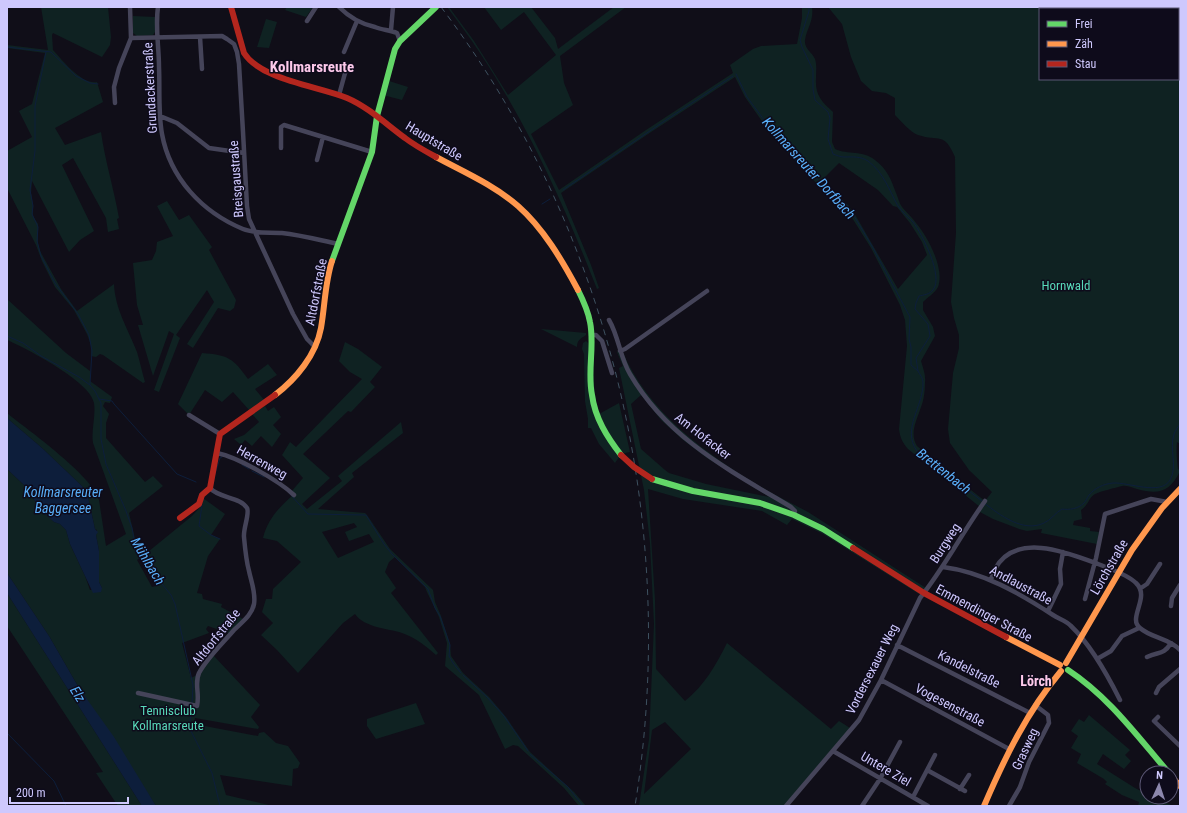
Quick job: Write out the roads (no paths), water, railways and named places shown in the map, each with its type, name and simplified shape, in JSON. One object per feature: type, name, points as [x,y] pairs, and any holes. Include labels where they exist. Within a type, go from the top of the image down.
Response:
[{"type":"main road","points":[[400,41],[436,7]]},
{"type":"main road","points":[[233,8],[240,42],[248,59]]},
{"type":"main road","name":"Altdorfstraße","points":[[220,434],[287,386],[308,360],[315,347],[321,329],[328,273],[372,152],[377,116],[393,57],[400,41]]},
{"type":"main road","name":"Hauptstraße","points":[[248,59],[268,72],[339,95],[358,104],[377,116],[412,143],[479,179],[530,218],[553,250],[579,293],[587,312],[591,335],[590,382],[596,415],[609,440],[621,455],[634,467],[652,479],[687,490],[760,503],[794,515]]},
{"type":"main road","points":[[180,518],[199,504],[202,495],[210,488],[220,434]]},
{"type":"main road","name":"Lörchstraße","points":[[984,806],[1009,749],[1030,713],[1082,639],[1118,572],[1141,535],[1167,502],[1180,489]]},
{"type":"main road","name":"Emmendinger Straße","points":[[794,515],[828,532],[924,593],[1062,666]]},
{"type":"main road","points":[[1062,666],[1069,666],[1068,670],[1090,685],[1109,702],[1162,765]]},
{"type":"street","points":[[114,103],[114,87],[119,68],[131,38],[130,7]]},
{"type":"street","name":"Grundackerstraße","points":[[158,7],[160,116],[166,150],[179,177],[187,189],[216,214],[243,229],[253,232],[282,233],[302,236],[338,244]]},
{"type":"street","points":[[307,21],[316,7]]},
{"type":"street","points":[[339,7],[357,21],[397,33],[400,41]]},
{"type":"street","points":[[391,30],[393,7]]},
{"type":"street","points":[[344,52],[357,21]]},
{"type":"street","points":[[200,36],[202,69]]},
{"type":"street","points":[[131,38],[222,36],[234,44],[240,42]]},
{"type":"street","name":"Breisgaustraße","points":[[234,44],[237,52],[246,206],[249,219],[253,232],[293,314],[306,339],[315,347]]},
{"type":"street","points":[[238,64],[248,59]]},
{"type":"street","points":[[339,95],[347,66]]},
{"type":"street","points":[[160,116],[177,123],[209,148],[244,153]]},
{"type":"street","points":[[281,148],[282,125],[372,152]]},
{"type":"street","points":[[317,160],[323,137]]},
{"type":"street","points":[[620,351],[707,291]]},
{"type":"street","name":"Am Hofacker","points":[[609,320],[624,363],[652,406],[675,430],[692,444],[722,465],[791,507],[795,511],[794,515]]},
{"type":"street","points":[[591,335],[596,335],[602,341],[612,373]]},
{"type":"street","points":[[189,415],[220,434]]},
{"type":"street","name":"Herrenweg","points":[[217,453],[227,455],[280,483],[294,495]]},
{"type":"street","name":"Altdorfstraße","points":[[138,693],[196,706],[199,698],[196,684],[202,668],[253,608],[255,598],[243,534],[248,509],[243,504],[217,493],[210,488]]},
{"type":"street","points":[[1085,599],[1105,514],[1151,499],[1167,502]]},
{"type":"street","name":"Burgweg","points":[[924,593],[943,567],[984,502]]},
{"type":"street","points":[[991,580],[1001,560],[1017,550],[1026,548],[1039,548],[1063,552],[1094,563],[1118,572],[1135,582],[1141,588],[1141,599],[1136,622],[1139,628],[1179,647]]},
{"type":"street","points":[[1048,611],[1061,584],[1060,569],[1063,552]]},
{"type":"street","points":[[1141,588],[1147,584],[1160,564]]},
{"type":"street","name":"Andlaustraße","points":[[943,567],[972,573],[1009,588],[1068,623],[1097,659],[1112,683],[1120,700]]},
{"type":"street","points":[[1171,606],[1172,598],[1180,585]]},
{"type":"street","name":"Vordersexauer Weg","points":[[786,806],[859,720],[881,680],[920,598],[924,593]]},
{"type":"street","points":[[1097,659],[1111,651],[1122,636],[1139,628]]},
{"type":"street","points":[[1147,657],[1153,654],[1162,654],[1167,650],[1171,643]]},
{"type":"street","name":"Kandelstraße","points":[[897,645],[1030,713]]},
{"type":"street","points":[[1156,693],[1159,687],[1180,669]]},
{"type":"street","name":"Vogesenstraße","points":[[881,680],[1009,749]]},
{"type":"street","name":"Grasweg","points":[[1009,806],[1020,787],[1030,762],[1049,723],[1048,715],[1035,705]]},
{"type":"street","points":[[1158,717],[1154,721],[1180,746]]},
{"type":"street","points":[[862,806],[880,779],[900,742]]},
{"type":"street","name":"Untere Ziel","points":[[833,751],[928,806]]},
{"type":"street","points":[[913,797],[934,755]]},
{"type":"street","points":[[927,770],[963,790],[968,775]]},
{"type":"water","name":"Kollmarsreuter Baggersee","points":[[7,418],[42,448],[83,487],[88,497],[95,529],[98,532],[96,535],[99,551],[99,582],[102,588],[101,592],[93,593],[70,544],[66,530],[45,514],[24,485],[7,469]]},
{"type":"water","name":"Elz","points":[[7,573],[49,636],[79,688],[114,737],[156,806],[142,806],[7,593]]},
{"type":"waterway","name":"Brettenbach","points":[[809,7],[800,40],[813,70],[813,89],[815,100],[828,112],[830,118],[828,139],[833,154],[843,157],[862,158],[874,166],[886,182],[898,206],[917,228],[934,265],[936,284],[932,291],[919,296],[915,309],[928,324],[930,336],[916,358],[918,371],[923,382],[920,400],[912,426],[911,434],[913,443],[917,451],[982,501]]},
{"type":"waterway","points":[[7,47],[51,52],[76,76],[90,83],[98,84]]},
{"type":"waterway","points":[[46,52],[35,106],[35,151],[30,190],[33,206],[32,214],[38,227],[37,241],[41,256],[55,283],[78,314],[89,335],[92,351],[90,384]]},
{"type":"waterway","name":"Kollmarsreuter Dorfbach","points":[[736,74],[747,97],[776,136],[812,175],[845,203],[851,211],[872,246],[910,317],[909,339],[911,347],[911,365],[918,371]]},
{"type":"waterway","name":"Kollmarsreuter Dorfbach","points":[[563,190],[733,76]]},
{"type":"waterway","name":"Kollmarsreuter Dorfbach","points":[[542,204],[550,199]]},
{"type":"waterway","name":"Mühlbach","points":[[7,336],[23,343],[41,356],[79,377],[90,385],[95,391],[101,403],[101,439],[106,464],[126,511],[132,528],[135,544],[153,573],[171,595],[175,604],[193,685],[192,704]]},
{"type":"waterway","points":[[99,399],[112,401],[177,474],[196,482]]},
{"type":"waterway","name":"Brettenbach","points":[[984,503],[997,513],[1012,521],[1028,526],[1036,526],[1046,522],[1062,509],[1079,507],[1094,490],[1106,484],[1119,483],[1152,488],[1166,485],[1170,480],[1173,469],[1172,446],[1174,433],[1180,424]]},
{"type":"waterway","points":[[214,477],[220,458],[222,457]]},
{"type":"waterway","points":[[242,465],[249,469]]},
{"type":"waterway","points":[[252,471],[264,477]]},
{"type":"waterway","points":[[289,493],[308,514],[366,515],[392,554],[428,589],[435,608],[440,616],[450,645],[449,656],[461,673]]},
{"type":"waterway","points":[[202,505],[199,526],[211,535],[220,539]]},
{"type":"waterway","points":[[463,675],[487,697],[504,716],[528,751]]},
{"type":"waterway","name":"Mühlbach","points":[[192,707],[189,727],[212,773],[220,806]]},
{"type":"waterway","points":[[7,733],[54,781],[66,806]]},
{"type":"waterway","points":[[530,754],[568,787],[583,806]]},
{"type":"railway","points":[[441,7],[500,95],[550,188],[589,285],[619,387],[638,490],[648,596],[647,701],[635,806]]},
{"type":"district","name":"Kollmarsreute","points":[[312,67]]},
{"type":"district","name":"Lörch","points":[[1036,681]]},
{"type":"park label","name":"Hornwald","points":[[1066,285]]},
{"type":"park label","name":"Tennisclub Kollmarsreute","points":[[168,718]]}]
